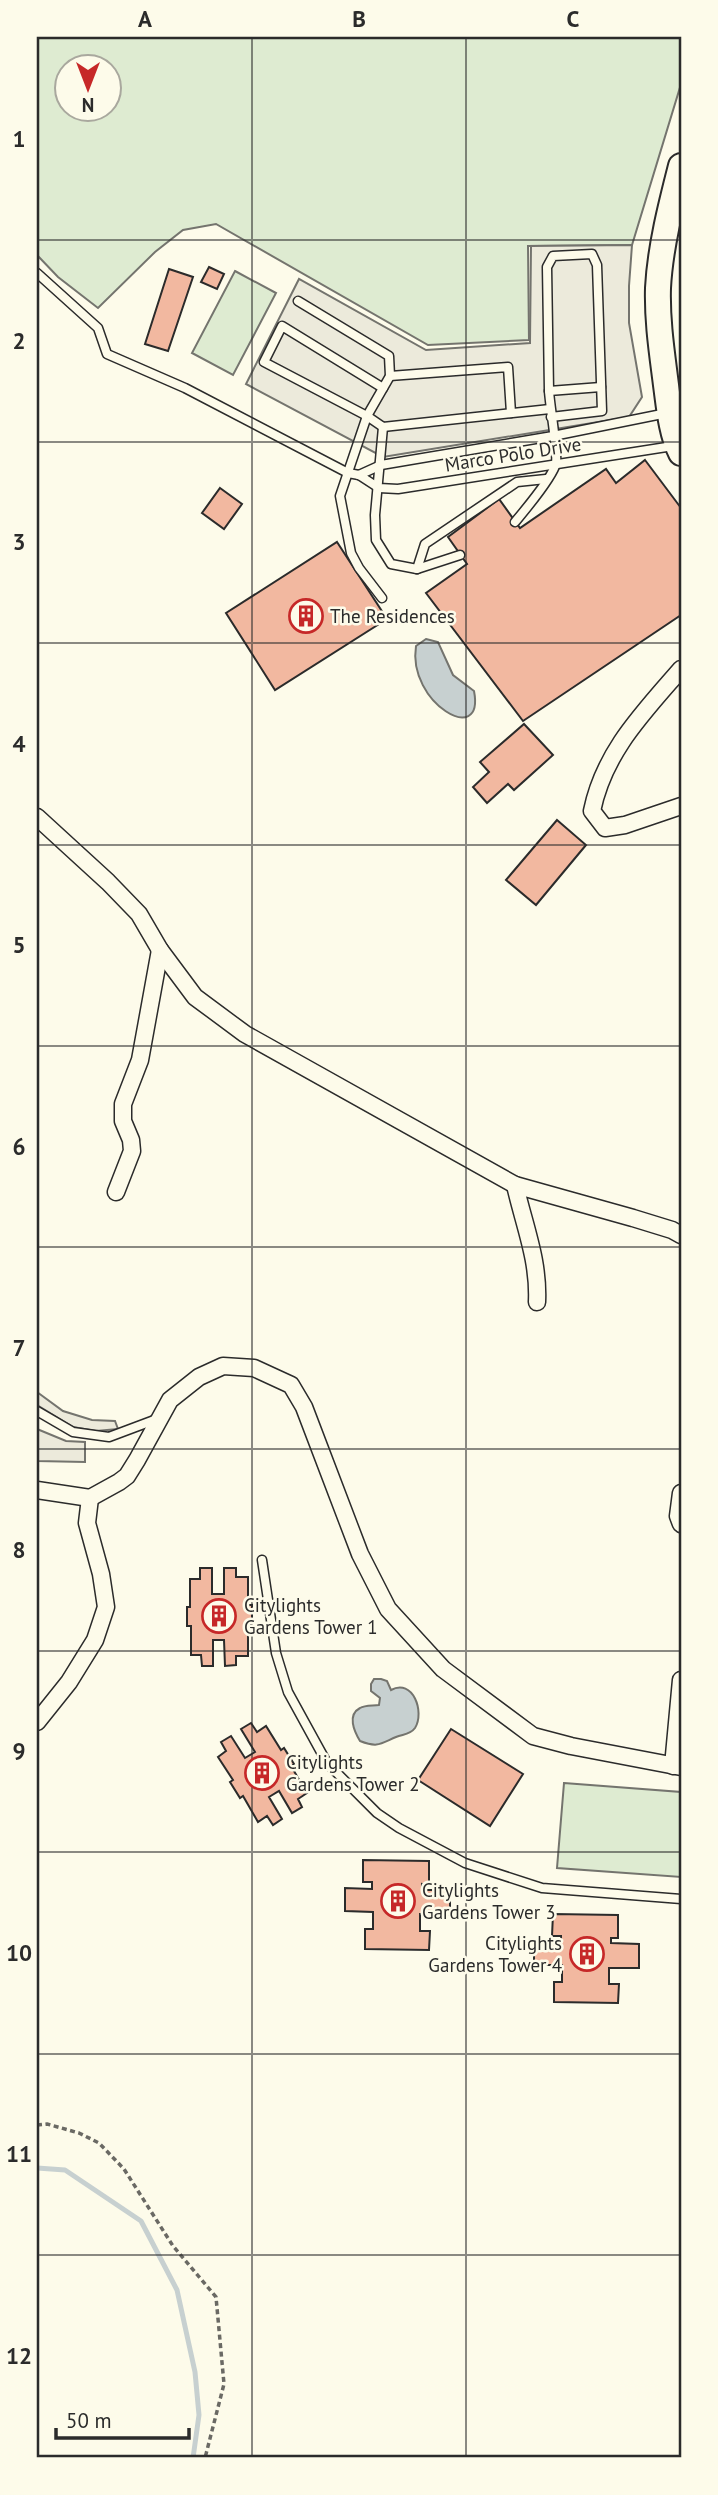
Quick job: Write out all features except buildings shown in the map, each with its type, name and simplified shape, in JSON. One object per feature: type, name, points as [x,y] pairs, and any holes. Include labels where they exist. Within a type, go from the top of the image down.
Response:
[{"type":"main road","points":[[679,449],[670,412],[659,329],[659,286],[671,208],[681,166]]},
{"type":"street","points":[[681,669],[616,747],[592,811],[605,828],[625,825],[681,806]]},
{"type":"street","points":[[37,817],[139,914],[160,950],[194,997],[245,1034],[514,1185],[633,1218],[681,1235]]},
{"type":"street","points":[[116,1192],[132,1151],[131,1140],[123,1121],[123,1104],[140,1060],[160,950]]},
{"type":"street","points":[[514,1185],[535,1256],[538,1273],[537,1302]]},
{"type":"street","points":[[37,1490],[90,1498],[127,1476],[170,1400],[199,1377],[223,1366],[254,1368],[290,1385],[304,1407],[360,1554],[388,1609],[443,1668],[533,1736],[677,1767],[681,1681]]},
{"type":"street","points":[[681,1493],[678,1516],[681,1524]]},
{"type":"street","points":[[37,1722],[69,1682],[95,1640],[106,1607],[101,1574],[87,1523],[90,1498]]},
{"type":"lane","points":[[383,388],[282,326],[264,362],[368,416],[383,427],[511,413],[550,413],[602,411],[597,265],[592,254],[553,256],[547,267],[550,413],[556,463],[534,500],[515,522]]},
{"type":"lane","points":[[37,274],[98,328],[107,354],[185,388],[348,473],[359,475],[379,488]]},
{"type":"lane","points":[[298,301],[389,356],[390,376],[368,416],[340,496],[351,553],[382,598]]},
{"type":"lane","points":[[390,376],[508,367],[511,413]]},
{"type":"lane","points":[[549,391],[601,387]]},
{"type":"lane","name":"Marco Polo Drive","points":[[359,475],[381,465],[553,436],[670,412]]},
{"type":"lane","points":[[383,427],[375,515],[376,540],[391,564],[417,569],[460,555]]},
{"type":"lane","name":"Marco Polo Drive","points":[[379,488],[398,489],[556,463],[679,449]]},
{"type":"lane","points":[[417,569],[425,544],[517,482],[546,479]]},
{"type":"lane","points":[[37,1411],[73,1432],[110,1437],[161,1418]]},
{"type":"lane","points":[[262,1560],[276,1653],[288,1692],[327,1763],[377,1813],[399,1828],[465,1863],[542,1888],[681,1899]]},
{"type":"path","points":[[37,2125],[47,2124],[79,2133],[99,2143],[124,2169],[173,2246],[216,2297],[223,2384],[205,2458]]},
{"type":"green space","points":[[37,37],[681,37],[681,84],[632,245],[528,246],[529,340],[428,345],[216,224],[183,230],[155,252],[98,308],[58,277],[37,255]]},
{"type":"green space","points":[[235,271],[276,293],[233,375],[192,353]]},
{"type":"green space","points":[[564,1783],[681,1792],[681,1877],[557,1868]]},
{"type":"shaded area","points":[[632,245],[629,323],[642,397],[629,417],[383,457],[246,384],[299,279],[426,350],[530,343],[531,246]]},
{"type":"shaded area","points":[[426,639],[438,642],[453,675],[474,691],[474,708],[468,716],[458,717],[446,711],[433,700],[423,685],[416,667],[416,646]]},
{"type":"shaded area","points":[[37,1392],[63,1411],[92,1420],[115,1421],[118,1429],[96,1431],[73,1427],[37,1405]]},
{"type":"shaded area","points":[[37,1429],[66,1441],[85,1442],[85,1462],[37,1461]]},
{"type":"shaded area","points":[[374,1679],[387,1681],[391,1690],[399,1688],[411,1693],[418,1706],[418,1721],[409,1733],[379,1744],[371,1744],[360,1741],[353,1719],[360,1708],[379,1705],[380,1698],[371,1691],[371,1684]]},
{"type":"waterway","points":[[37,2168],[65,2170],[141,2221],[177,2290],[195,2372],[199,2415],[193,2458]]},
{"type":"place","name":"The Residences","points":[[306,616]]},
{"type":"place","name":"Citylights Gardens Tower 1","points":[[219,1616]]},
{"type":"place","name":"Citylights Gardens Tower 2","points":[[262,1773]]},
{"type":"place","name":"Citylights Gardens Tower 3","points":[[398,1901]]},
{"type":"place","name":"Citylights Gardens Tower 4","points":[[587,1954]]}]
